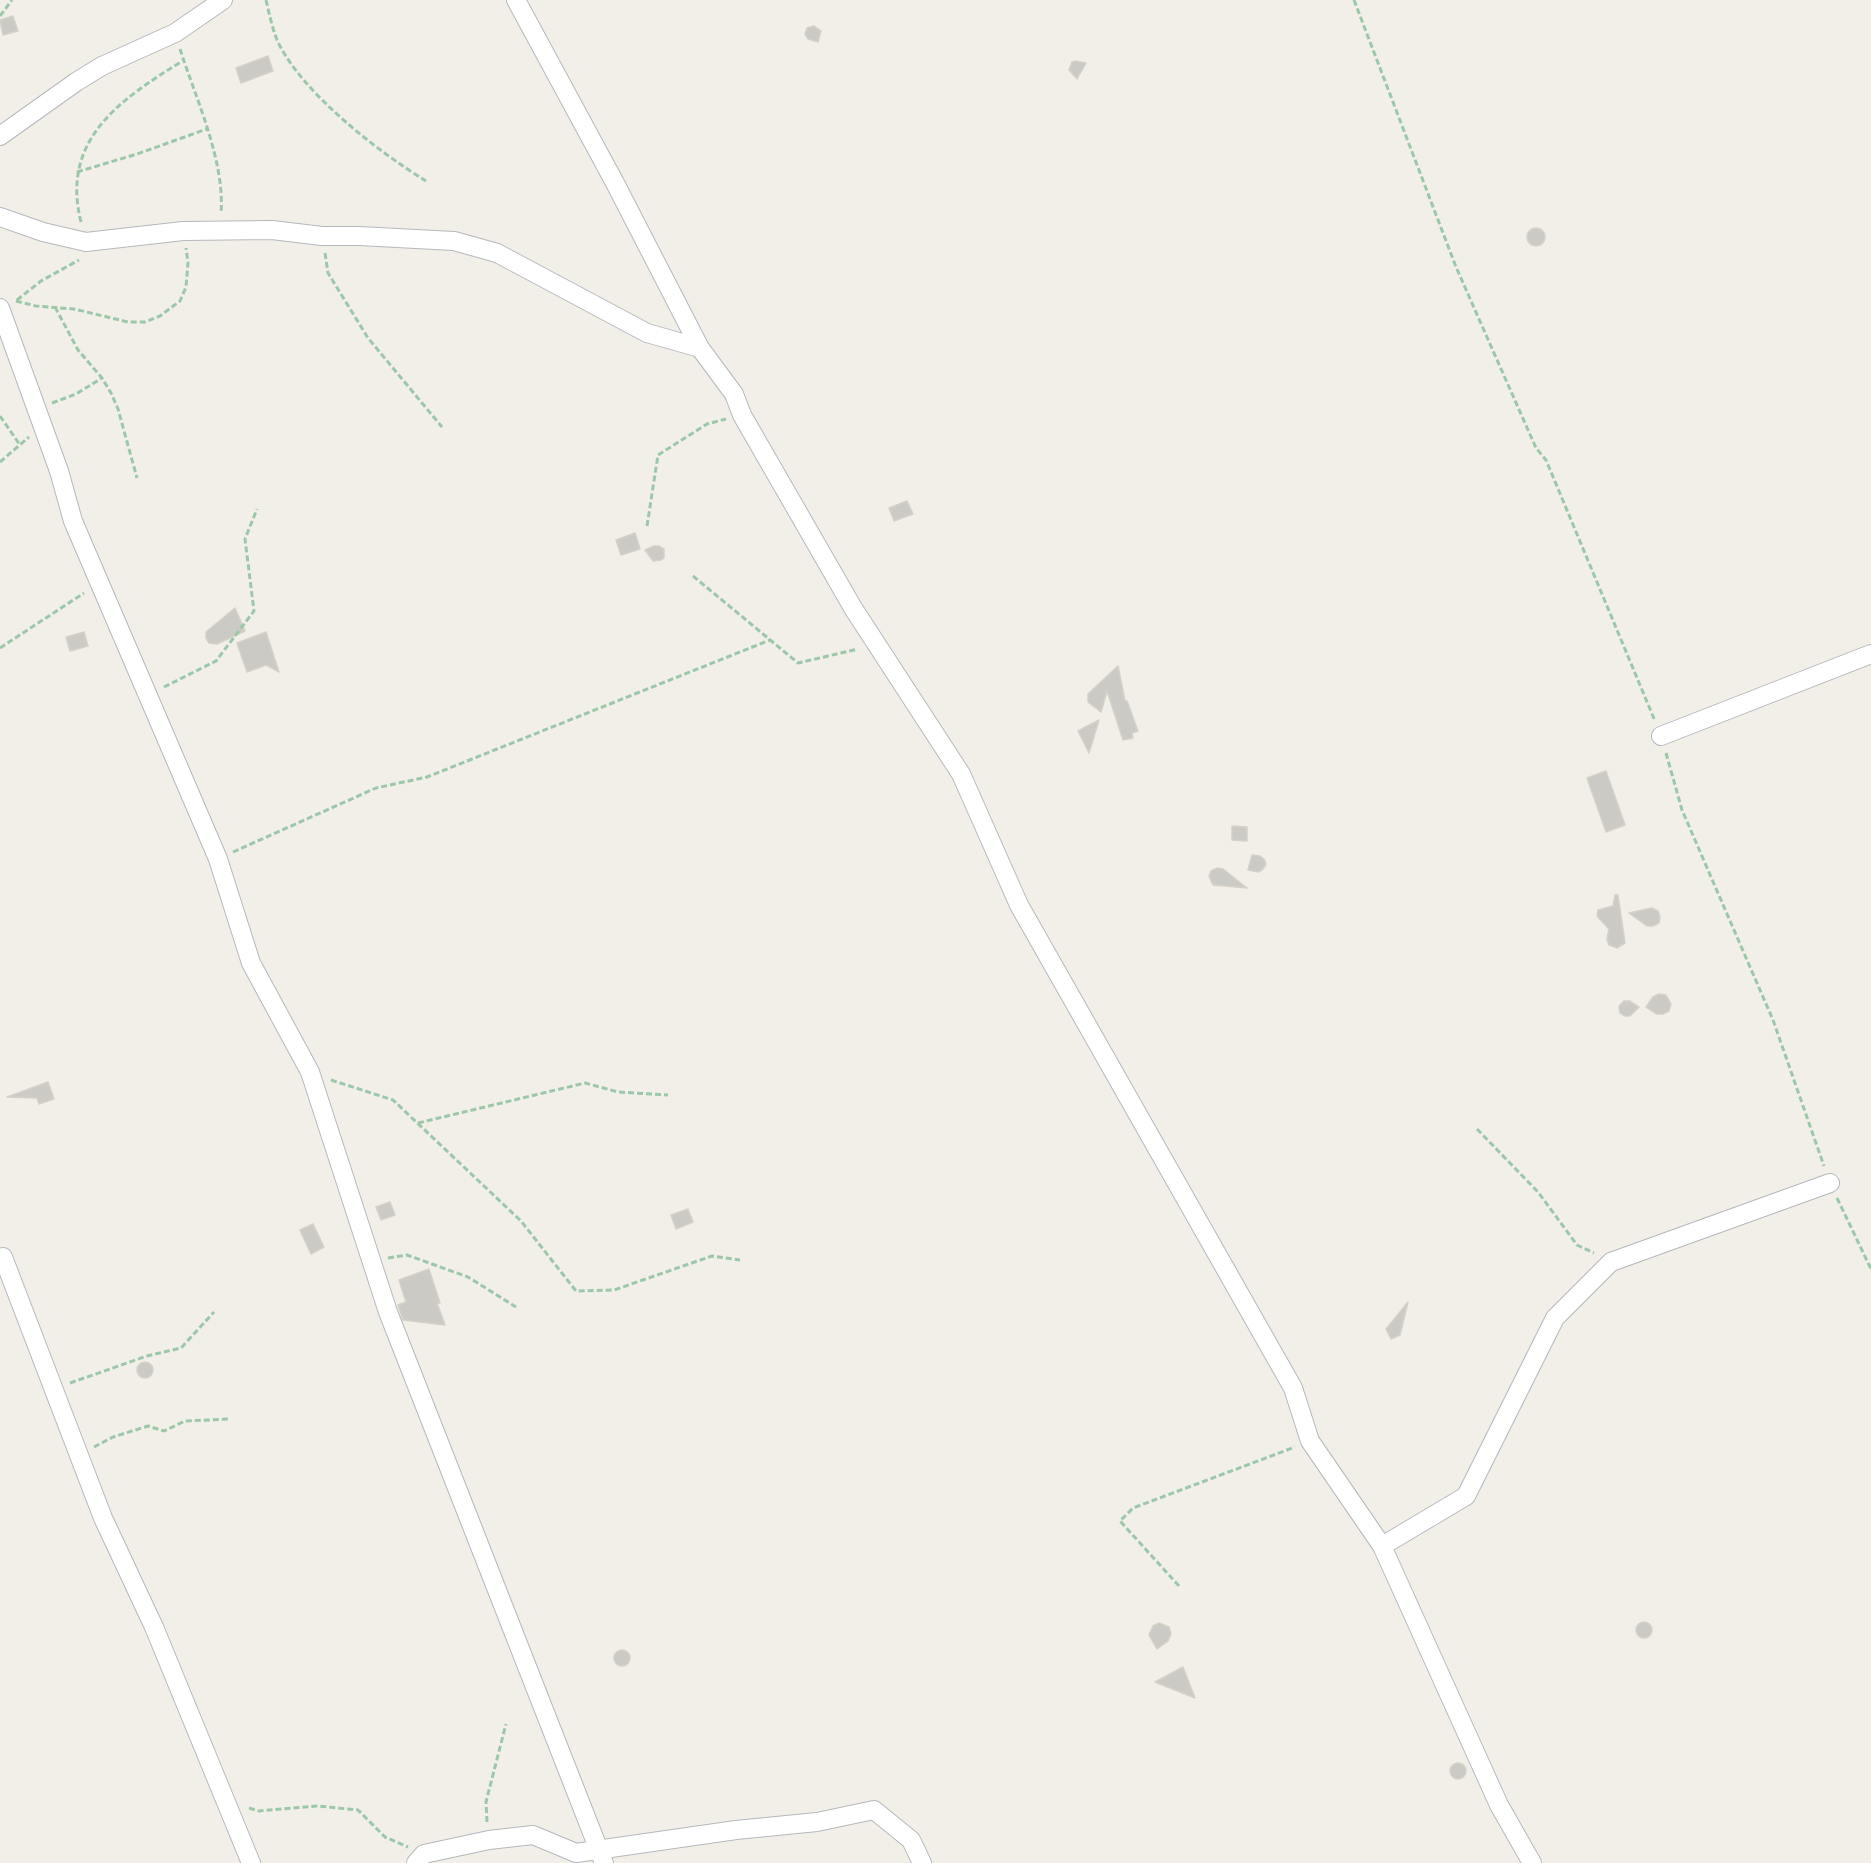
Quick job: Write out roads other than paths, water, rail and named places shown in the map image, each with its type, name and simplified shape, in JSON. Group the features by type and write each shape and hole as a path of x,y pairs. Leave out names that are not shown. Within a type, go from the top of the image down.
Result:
{"street":[{"path":"0,136 102,66 175,33 222,0"},
{"path":"516,0 615,183 700,348 734,394 742,415 853,608 961,774 1019,905 1293,1388 1310,1441 1382,1546 1499,1805 1532,1863"},
{"path":"0,217 84,250 183,231 220,229 454,241 497,253 647,333 700,348"},
{"path":"6,307 73,521 218,859 251,963 310,1072 388,1312 601,1856"},
{"path":"1661,736 1871,654"},
{"path":"1382,1546 1466,1496 1555,1318 1611,1262 1830,1183"},
{"path":"3,1257 104,1518 154,1627 251,1863"},
{"path":"420,1858 489,1840 533,1835 576,1853 601,1856 735,1830 817,1822 874,1810 911,1840 922,1863"}]}
